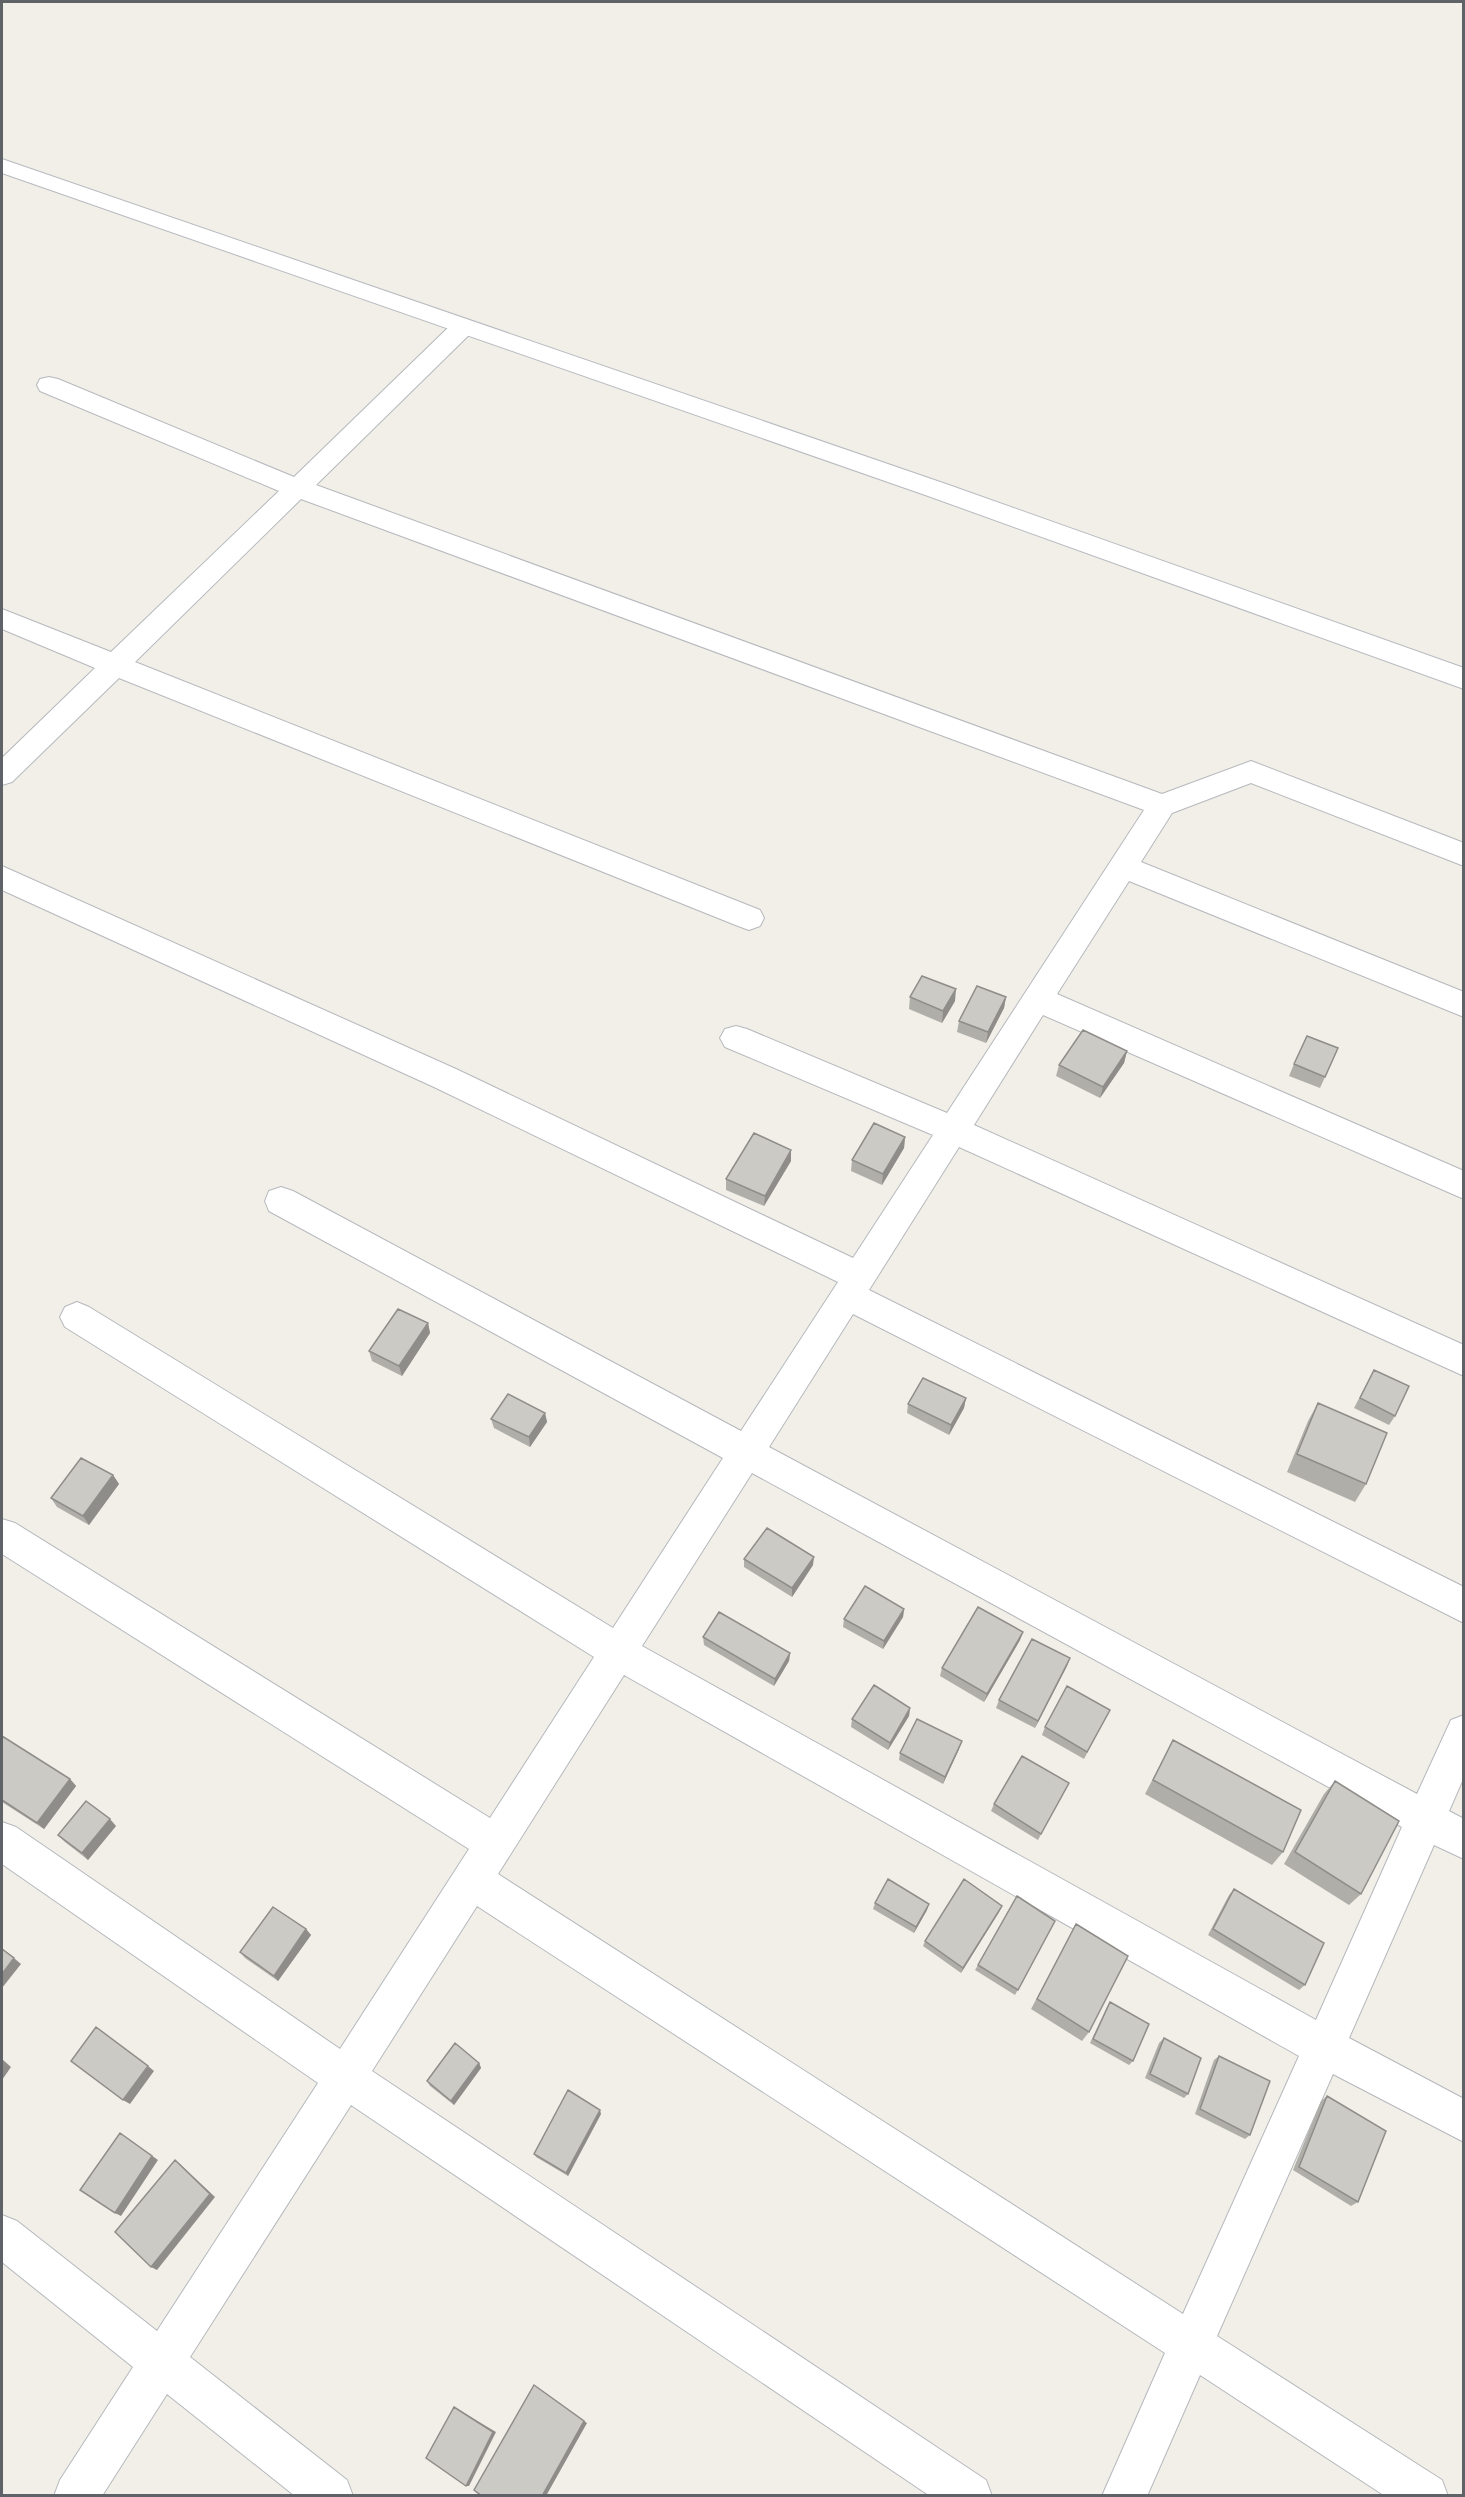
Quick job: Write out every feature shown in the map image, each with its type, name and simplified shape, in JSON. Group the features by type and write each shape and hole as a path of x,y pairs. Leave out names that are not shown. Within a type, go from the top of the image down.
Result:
{"street":[{"path":"2,166 937,490 1464,679"},
{"path":"2,775 463,327"},
{"path":"49,385 297,488 1162,805"},
{"path":"2,618 750,918"},
{"path":"76,2496 1162,805 1251,772 1464,855"},
{"path":"1122,866 1464,1005"},
{"path":"2,877 445,1078 853,1285 1464,1606"},
{"path":"1037,999 1464,1186"},
{"path":"735,1038 953,1130 1464,1361"},
{"path":"281,1201 1464,1840"},
{"path":"77,1317 618,1652 1324,2047 1464,2122"},
{"path":"2,1535 495,1843"},
{"path":"1124,2496 1464,1733"},
{"path":"2,1840 345,2077 970,2496"},
{"path":"472,1880 1426,2496"},
{"path":"2,2236 331,2496"}],"building":[{"path":"922,976 956,989 943,1011 910,997"},
{"path":"977,986 1006,997 988,1032 959,1021"},
{"path":"1083,1030 1127,1051 1103,1087 1059,1065"},
{"path":"1307,1036 1338,1048 1325,1077 1294,1064"},
{"path":"874,1123 905,1137 883,1174 852,1160"},
{"path":"754,1133 791,1150 765,1196 726,1179"},
{"path":"398,1309 428,1323 399,1366 369,1351"},
{"path":"1374,1370 1409,1386 1395,1416 1360,1398"},
{"path":"923,1378 966,1398 951,1425 908,1404"},
{"path":"508,1394 545,1413 529,1437 491,1419"},
{"path":"1318,1403 1387,1433 1366,1484 1297,1454"},
{"path":"81,1458 113,1475 83,1516 51,1498"},
{"path":"767,1528 814,1557 792,1588 744,1559"},
{"path":"865,1586 904,1609 884,1641 844,1619"},
{"path":"978,1607 1023,1632 987,1694 942,1668"},
{"path":"719,1612 790,1653 775,1679 703,1637"},
{"path":"1032,1639 1070,1658 1038,1721 999,1700"},
{"path":"874,1685 910,1708 890,1743 852,1719"},
{"path":"1067,1686 1110,1710 1087,1752 1045,1727"},
{"path":"917,1719 962,1741 945,1777 900,1753"},
{"path":"2,1736 70,1779 37,1823 2,1800"},
{"path":"1173,1740 1301,1810 1283,1852 1153,1780"},
{"path":"1022,1756 1069,1783 1041,1834 994,1804"},
{"path":"1335,1781 1399,1821 1361,1894 1295,1852"},
{"path":"86,1801 110,1819 82,1853 58,1835"},
{"path":"888,1879 929,1904 916,1927 875,1903"},
{"path":"964,1879 1002,1906 963,1968 925,1941"},
{"path":"1234,1889 1324,1943 1305,1985 1213,1929"},
{"path":"1017,1896 1055,1921 1018,1990 978,1965"},
{"path":"273,1907 306,1929 274,1976 240,1952"},
{"path":"1076,1924 1128,1956 1089,2032 1037,1999"},
{"path":"2,1949 14,1958 2,1974"},
{"path":"1110,2002 1149,2024 1133,2061 1093,2039"},
{"path":"96,2027 148,2066 123,2100 71,2061"},
{"path":"1164,2038 1201,2058 1188,2094 1150,2074"},
{"path":"455,2043 479,2063 451,2101 427,2081"},
{"path":"1219,2056 1270,2081 1250,2135 1200,2109"},
{"path":"568,2090 600,2110 566,2173 534,2154"},
{"path":"1327,2096 1386,2131 1358,2202 1299,2167"},
{"path":"120,2133 152,2156 115,2213 80,2190"},
{"path":"175,2160 210,2194 151,2267 115,2232"},
{"path":"534,2385 584,2421 542,2496 482,2496 474,2490"},
{"path":"454,2407 493,2432 466,2486 426,2458"}]}
